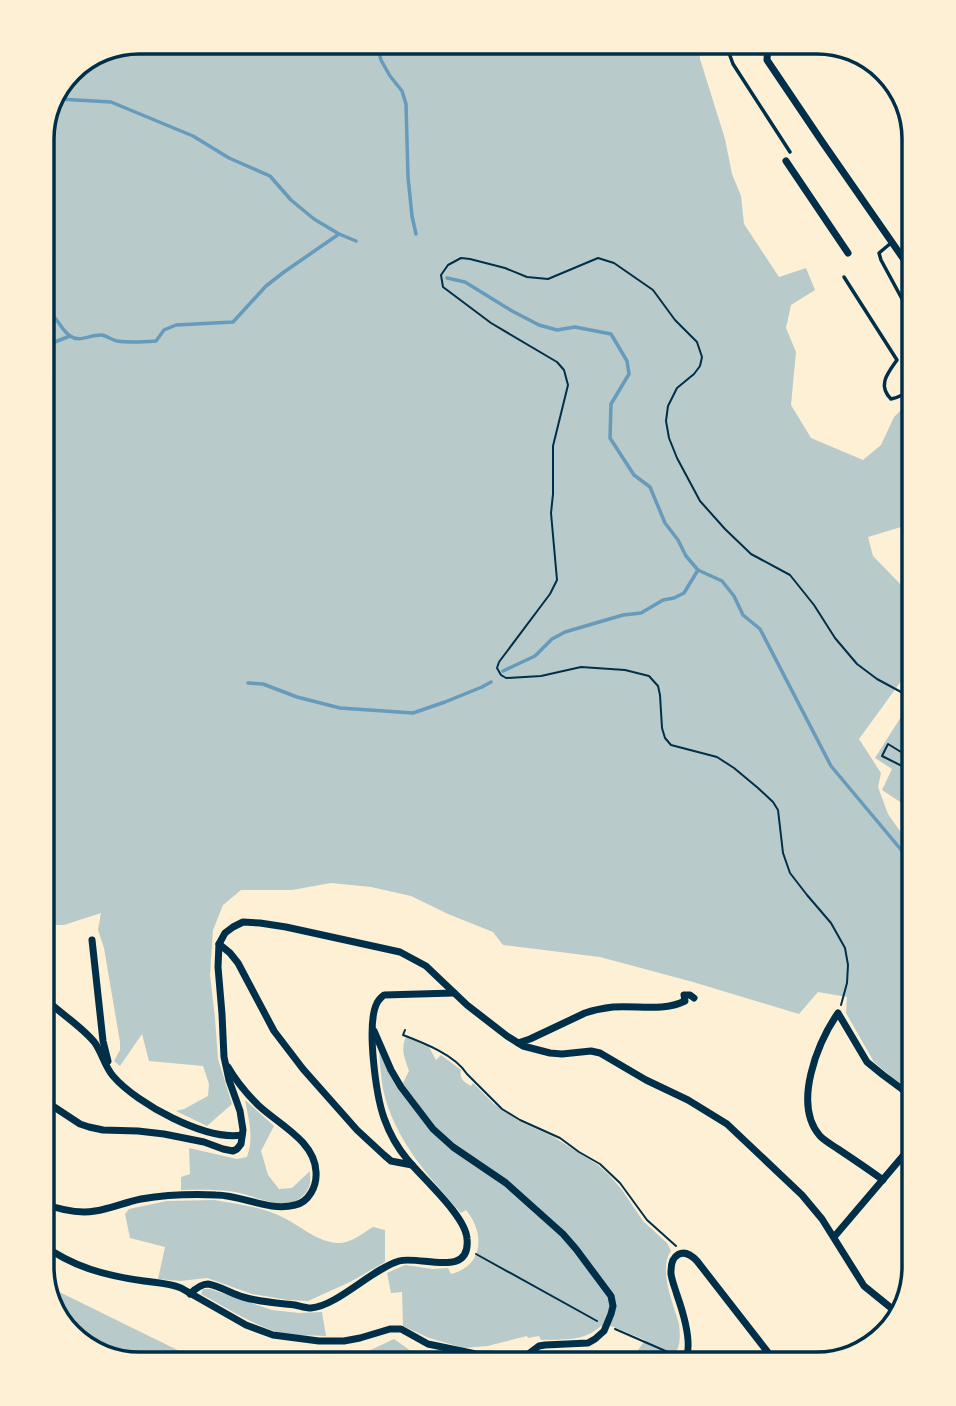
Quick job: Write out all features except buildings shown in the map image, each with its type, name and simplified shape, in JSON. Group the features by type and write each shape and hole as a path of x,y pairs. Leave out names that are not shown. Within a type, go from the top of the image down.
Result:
{"street":[{"path":"767,54 767,60 902,257"},
{"path":"786,160 848,253"},
{"path":"54,1108 80,1124 103,1130 164,1134 233,1151 241,1144 242,1135 240,1111 224,1057 218,953 225,933 243,922 286,927 401,952 426,966 489,1023 518,1043 550,1053 600,1053 708,1111 740,1135 802,1195 834,1237 864,1286 891,1308"},
{"path":"92,940 103,1041 112,1075"},
{"path":"219,944 238,963 274,1031 303,1069 357,1130 384,1155 391,1161 412,1166"},
{"path":"190,1294 203,1284 210,1284 260,1302 314,1307 330,1301 400,1260 447,1263 463,1257 468,1240 466,1231 440,1196 412,1166 390,1132 379,1101 373,1057 373,1027 377,1001 384,995 454,993"},
{"path":"518,1043 595,1010 613,1007 668,1007 685,1001 684,995 694,998"},
{"path":"54,1007 94,1042 112,1075 135,1096 181,1122 208,1133 230,1137 242,1135"},
{"path":"883,1180 821,1136 811,1118 809,1095 816,1055 838,1013 867,1062 902,1089"},
{"path":"373,1027 401,1087 433,1129 453,1147 523,1196 563,1234 611,1296 611,1314 601,1335 588,1343 545,1345 531,1352"},
{"path":"54,1206 80,1212 154,1197 224,1195 285,1207 299,1205 307,1199 313,1191 317,1169 308,1149 259,1106 237,1082 224,1057"},
{"path":"834,1237 902,1157"},
{"path":"54,1251 77,1265 116,1276 170,1283 246,1325 273,1335 331,1342 401,1329 428,1344 468,1352"},
{"path":"686,1352 687,1331 671,1277 675,1257 685,1253 697,1261 768,1352"}],"lane":[{"path":"729,54 733,64 790,152"},
{"path":"892,242 879,253 902,299"},
{"path":"844,277 897,359 887,375 884,390 891,399 902,394"}],"path":[{"path":"838,1013 847,983 845,948 831,923 790,873 783,853 778,810 758,788 717,757 671,745 662,728 660,695 649,676 625,670 581,667 541,676 506,678 497,668 550,594 557,580 551,513 553,446 568,385 564,370 557,362 491,323 443,287 441,275 448,265 461,258 470,259 527,277 548,279 598,258 614,263 653,290 697,342 702,357 694,374 677,388 668,406 666,421 677,458 701,501 751,554 790,575 835,638 858,664 877,679 902,693"},
{"path":"902,753 888,744 882,756 902,766"},
{"path":"405,1030 403,1035 430,1046 463,1069 502,1109 560,1138 600,1164 620,1183 647,1220 685,1253"},
{"path":"466,1249 605,1325 663,1352"}],"shaded area":[{"path":"139,54 700,54 725,139 732,174 741,196 744,224 779,277 806,268 815,290 791,305 786,328 796,352 791,405 811,438 863,460 881,445 894,417 902,409 902,527 868,537 873,556 902,586 902,679 859,739 881,773 878,787 888,814 902,834 902,1084 874,1062 846,1013 847,997 818,992 799,1014 600,957 503,945 493,932 411,896 371,887 331,883 292,890 241,890 223,905 213,930 210,975 218,1059 232,1104 207,1126 176,1111 208,1096 209,1084 203,1066 149,1061 142,1034 120,1066 114,1061 120,1050 120,1042 104,948 98,930 101,913 64,925 54,925 54,133 57,117 72,87 83,75 97,66 112,59"},
{"path":"902,715 902,803 882,790 892,769 875,758"},
{"path":"406,1037 429,1047 436,1060 441,1055 461,1070 464,1082 471,1086 473,1083 494,1104 519,1121 552,1136 609,1175 643,1221 667,1243 671,1251 667,1258 666,1276 679,1324 680,1336 676,1352 637,1352 645,1340 611,1326 601,1326 587,1335 573,1339 541,1340 539,1336 527,1336 488,1346 464,1348 429,1338 403,1326 402,1292 391,1293 387,1273 405,1265 448,1268 451,1274 470,1264 478,1248 472,1219 466,1210 461,1213 414,1156 388,1107 379,1051 397,1086 403,1083 409,1071 403,1050"},
{"path":"245,1100 274,1126 261,1151 268,1175 279,1189 292,1188 310,1171 309,1187 294,1201 275,1203 228,1191 181,1190 181,1177 190,1174 189,1148 237,1159 247,1157 250,1136"},
{"path":"214,1200 267,1211 330,1242 347,1242 373,1227 385,1230 385,1262 308,1301 252,1294 207,1278 180,1281 158,1279 165,1247 130,1238 125,1214 129,1209 167,1201"},
{"path":"203,1289 272,1310 322,1312 326,1336 271,1330 201,1294"},
{"path":"58,1291 182,1352 133,1352 102,1343 75,1323"},
{"path":"394,1339 412,1352 366,1352"}],"waterway":[{"path":"379,54 390,76 402,91 406,104 408,177 416,234"},
{"path":"65,99 111,102 193,136 229,158 270,176 291,200 314,219 356,241"},
{"path":"54,318 66,333 74,338 102,335 126,342 156,341 164,330 176,325 233,322 266,286 339,234"},
{"path":"447,278 465,282 539,325 557,330 575,327 611,334 627,361 629,374 611,404 610,438 634,475 650,487 665,523 686,556 698,570 722,581 734,596 743,615 760,629 831,766 902,851"},
{"path":"54,342 70,336"},
{"path":"503,671 535,656 552,639 565,632 623,615 641,613 663,600 684,593 698,570"},
{"path":"248,683 263,684 297,697 340,708 413,713 491,682"}]}
